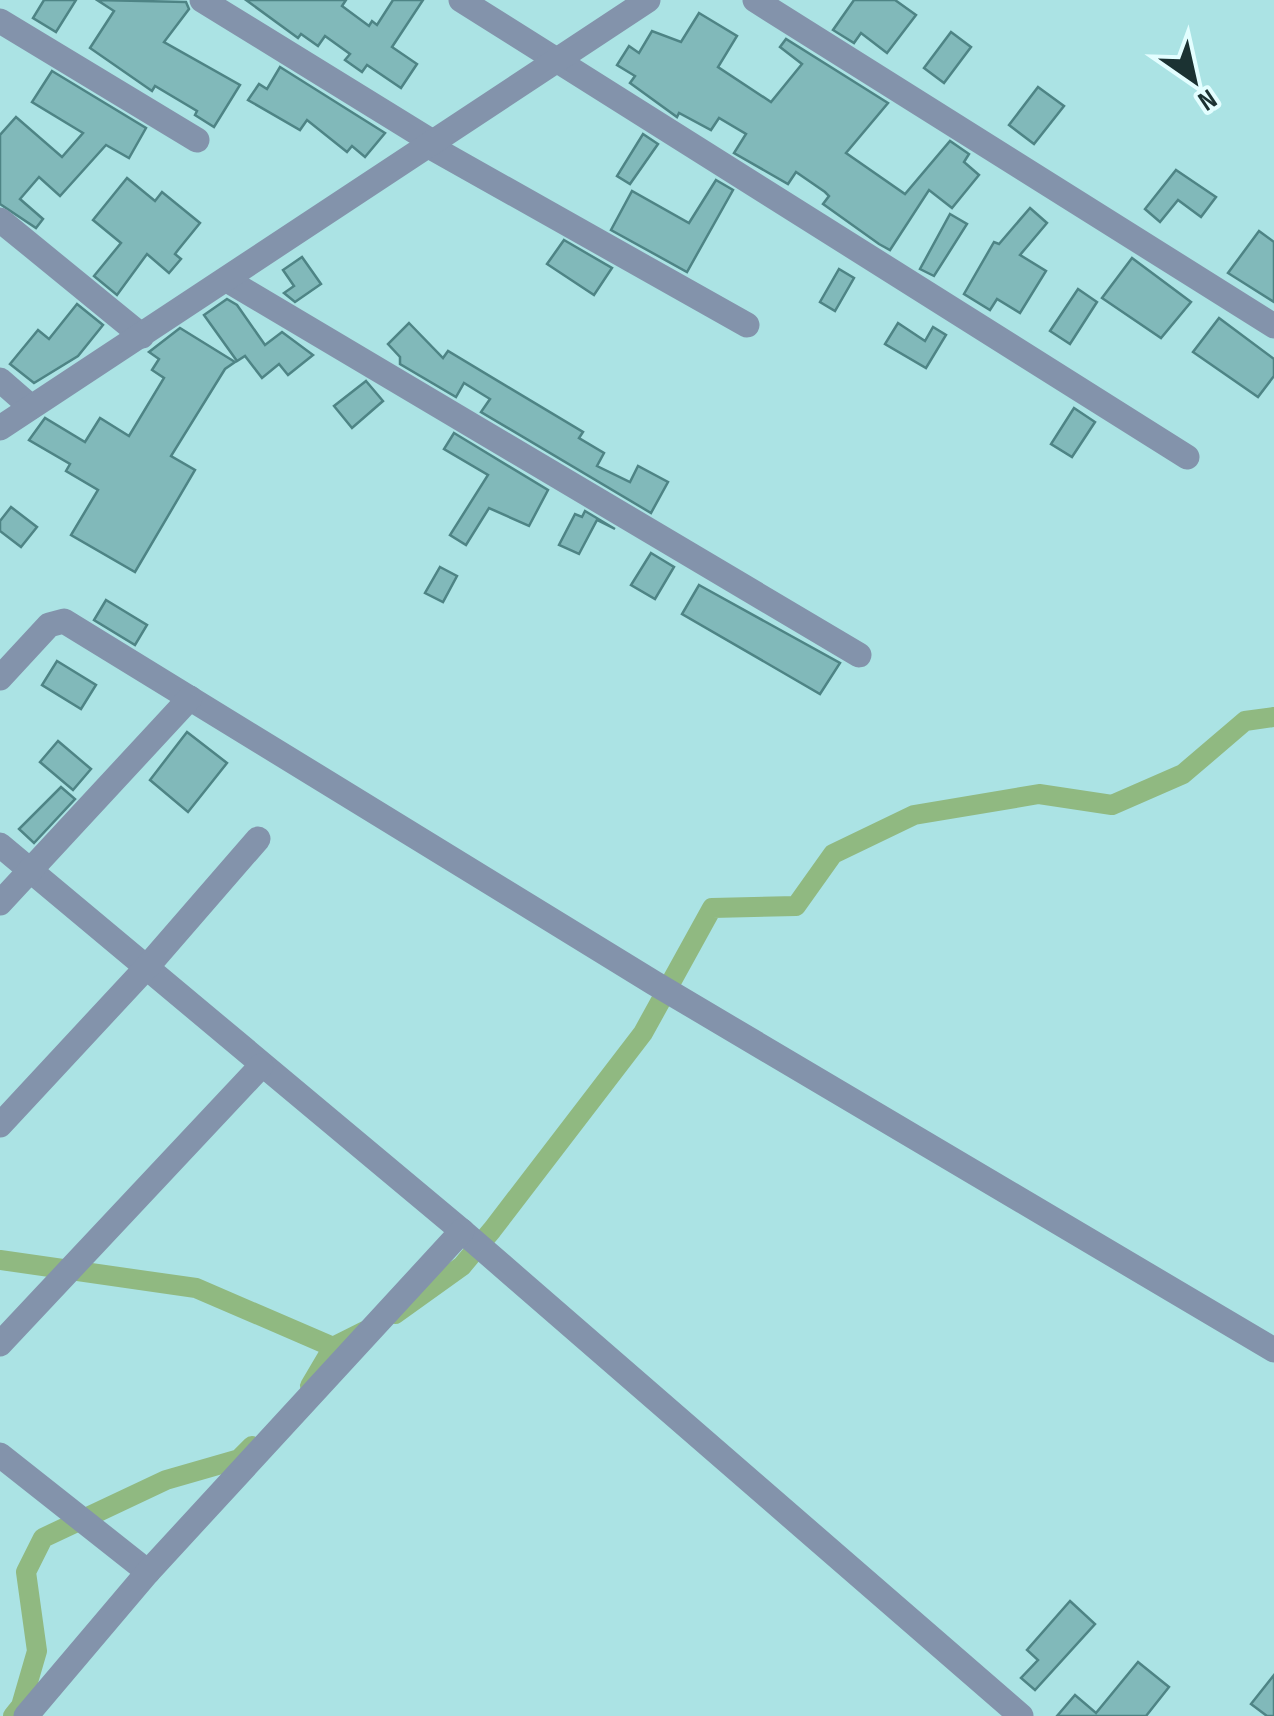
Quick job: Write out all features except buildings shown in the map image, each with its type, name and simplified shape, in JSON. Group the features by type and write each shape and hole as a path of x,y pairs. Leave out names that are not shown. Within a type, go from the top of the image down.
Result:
{"street":[{"path":"202,0 431,145 746,326"},
{"path":"460,0 1187,457"},
{"path":"0,428 648,0"},
{"path":"755,0 1274,326"},
{"path":"0,22 198,140"},
{"path":"0,220 142,336"},
{"path":"227,280 859,655"},
{"path":"0,380 31,407"},
{"path":"0,678 50,626 64,621 654,983 1274,1350"},
{"path":"0,903 190,698"},
{"path":"0,1125 258,840"},
{"path":"0,846 462,1231 1021,1716"},
{"path":"0,1344 262,1066"},
{"path":"26,1716 148,1572 462,1231"},
{"path":"0,1455 148,1572"}],"waterway":[{"path":"395,1314 462,1266 492,1230 643,1033 712,908 796,906 833,854 914,815 1039,794 1112,805 1183,774 1245,721 1274,717"},
{"path":"0,1260 196,1288 333,1347"},
{"path":"310,1386 333,1347 365,1331"},
{"path":"13,1716 21,1706 37,1651 26,1572 43,1538 166,1480 239,1459 252,1446"}]}
